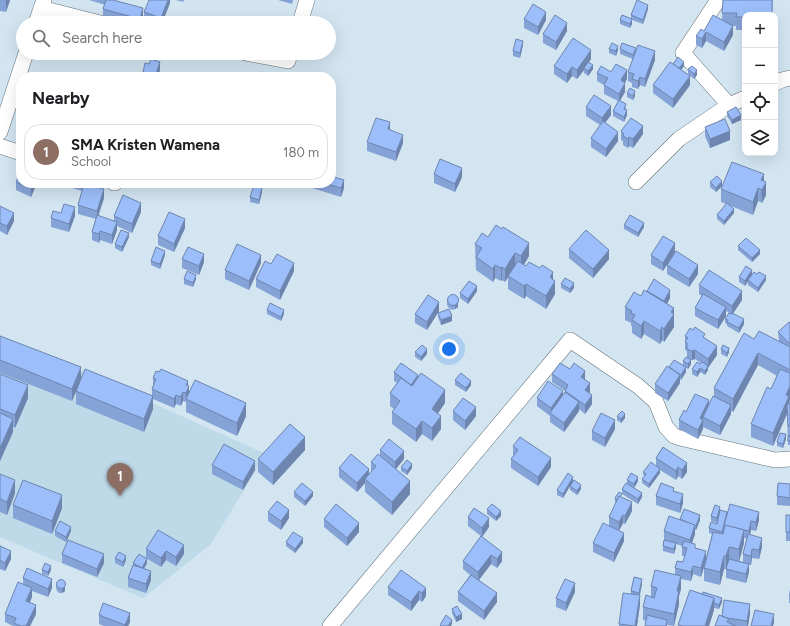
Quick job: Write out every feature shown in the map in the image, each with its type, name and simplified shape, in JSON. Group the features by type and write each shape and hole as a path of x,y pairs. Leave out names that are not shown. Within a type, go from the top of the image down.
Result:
{"street":[{"path":"302,16 307,0"},
{"path":"718,0 683,53 729,105"},
{"path":"38,16 42,4 79,16"},
{"path":"20,72 24,60"},
{"path":"778,82 790,78"},
{"path":"0,132 16,83"},
{"path":"636,182 679,139 729,105 742,99"},
{"path":"0,146 16,151"},
{"path":"330,626 570,340 638,386 656,402 666,427 674,436 775,460 790,459"}],"shaded area":[{"path":"0,335 266,454 211,544 143,598 0,537"}],"building":[{"path":"106,0 113,0 143,8 141,16 129,16 103,9"},
{"path":"149,0 168,0 162,16 155,16 144,12"},
{"path":"637,0 648,5 643,20 631,15"},
{"path":"723,0 772,0 772,12 742,12 742,17 736,17 737,13 722,13"},
{"path":"533,4 546,12 538,27 524,19"},
{"path":"555,15 567,23 556,42 543,34"},
{"path":"622,15 632,19 630,24 620,20"},
{"path":"713,15 733,26 724,42 706,32 702,39 696,36 701,29 704,31"},
{"path":"573,38 591,50 577,70 572,67 567,74 554,66"},
{"path":"516,39 523,41 520,53 513,51"},
{"path":"612,43 618,46 616,51 609,49"},
{"path":"622,43 636,48 633,55 620,49"},
{"path":"638,45 655,51 645,79 640,77 638,81 632,79 634,74 628,72"},
{"path":"678,57 684,62 679,68 673,64"},
{"path":"151,60 160,62 157,72 143,72 145,63 149,64"},
{"path":"588,62 593,65 588,71 584,68"},
{"path":"670,62 690,76 673,99 653,85"},
{"path":"616,64 627,70 621,80 625,83 619,94 604,85 608,78 597,73 601,66 611,72"},
{"path":"692,66 697,70 694,74 688,69"},
{"path":"630,88 635,91 633,96 627,93"},
{"path":"594,95 611,106 602,118 586,107"},
{"path":"619,100 626,104 624,109 627,110 624,117 613,111"},
{"path":"736,107 741,115 732,120 727,112"},
{"path":"376,118 390,122 388,129 403,135 396,152 367,142"},
{"path":"631,118 643,126 633,139 629,137 628,139 623,136 624,134 621,131"},
{"path":"725,119 730,131 710,139 705,127"},
{"path":"603,121 618,132 606,149 591,138"},
{"path":"440,159 462,168 455,184 434,174"},
{"path":"732,162 764,174 761,180 766,182 762,190 758,188 753,202 721,189"},
{"path":"717,176 722,181 716,188 710,182"},
{"path":"336,178 344,180 341,188 336,187"},
{"path":"83,188 104,189 97,211 78,205"},
{"path":"253,188 262,188 259,200 250,197"},
{"path":"123,195 141,203 132,224 114,216"},
{"path":"727,203 734,209 724,221 717,215"},
{"path":"64,204 75,207 69,224 51,218 53,211 61,213"},
{"path":"0,206 14,213 7,226 0,223"},
{"path":"169,212 185,219 174,244 158,236"},
{"path":"97,215 117,222 112,235 100,231 99,234 92,232"},
{"path":"630,215 644,223 638,233 624,225"},
{"path":"496,225 502,229 503,227 529,243 521,256 515,253 505,269 495,265 493,269 476,257 482,248 475,244 482,233 488,237"},
{"path":"121,230 129,233 122,247 115,244"},
{"path":"586,230 609,250 593,269 569,249"},
{"path":"663,236 675,243 663,263 651,255"},
{"path":"746,238 760,250 752,258 738,246"},
{"path":"237,244 261,255 249,281 225,270"},
{"path":"156,247 165,251 160,264 151,261"},
{"path":"188,247 204,254 199,266 182,259"},
{"path":"676,251 698,265 689,279 667,265"},
{"path":"277,254 294,263 280,291 256,279 265,261 271,264"},
{"path":"518,261 526,266 529,262 540,268 542,265 553,272 550,277 555,281 546,296 526,284 524,286 508,276"},
{"path":"746,266 752,270 745,281 739,277"},
{"path":"709,270 742,291 732,306 699,285"},
{"path":"187,271 196,275 193,283 184,279"},
{"path":"754,272 757,274 759,272 766,276 758,288 748,280"},
{"path":"565,278 574,283 570,289 561,284"},
{"path":"654,279 670,290 664,301 647,291"},
{"path":"469,281 477,286 468,299 460,293"},
{"path":"644,290 674,308 671,312 674,314 664,329 662,327 660,331 644,321 641,326 632,320 635,315 631,313 632,311 625,307 634,292 641,296"},
{"path":"703,294 726,307 718,320 695,308"},
{"path":"428,295 439,302 427,322 415,314"},
{"path":"451,295 455,295 457,296 457,304 451,305 448,302 448,298"},
{"path":"270,303 284,310 281,317 267,310"},
{"path":"449,309 452,316 441,320 438,313"},
{"path":"729,313 744,319 739,328 727,322 728,320 725,319"},
{"path":"789,322 790,323 790,344 778,332"},
{"path":"695,327 705,334 703,337 717,346 708,359 695,350 692,351 687,348 687,343 685,341 688,338 685,336 690,328 693,330"},
{"path":"759,331 790,347 790,370 758,353 733,399 714,388 744,333 754,339"},
{"path":"0,336 81,367 72,389 0,360"},
{"path":"422,345 427,349 421,357 415,352"},
{"path":"723,345 729,348 727,353 721,349"},
{"path":"686,357 691,360 688,364 683,361"},
{"path":"674,360 686,367 681,375 669,367"},
{"path":"697,362 700,364 702,362 708,366 705,371 700,368 697,372 692,369"},
{"path":"401,363 418,375 411,385 394,372"},
{"path":"560,363 570,369 574,363 585,371 581,377 590,383 585,390 592,395 585,405 565,391 568,385 552,374"},
{"path":"667,366 680,375 668,393 655,384"},
{"path":"85,369 153,396 144,419 76,391"},
{"path":"161,369 188,381 186,385 189,386 186,393 183,392 181,397 176,395 174,399 152,389 156,379 153,378 156,371 159,372"},
{"path":"780,369 790,373 790,386 786,395 789,396 773,433 751,424 767,387 771,389"},
{"path":"421,373 445,390 432,409 441,416 432,428 422,421 416,429 392,412 400,401 390,393 401,378 412,386"},
{"path":"461,373 471,381 466,388 455,380"},
{"path":"0,374 28,385 15,415 0,409"},
{"path":"195,380 246,403 237,423 186,399"},
{"path":"548,381 563,391 551,408 537,398"},
{"path":"565,392 579,402 564,423 550,413"},
{"path":"695,394 709,400 700,418 703,420 698,430 679,420 684,410 686,412"},
{"path":"713,396 731,405 720,426 703,417"},
{"path":"463,398 476,407 465,421 453,411"},
{"path":"787,404 790,404 790,426 788,426"},
{"path":"622,411 625,414 621,419 617,416"},
{"path":"0,413 13,419 0,448"},
{"path":"601,413 615,420 605,438 592,431"},
{"path":"290,424 305,437 273,472 258,459"},
{"path":"780,433 786,434 783,444 777,442"},
{"path":"520,437 551,458 538,477 511,459 518,450 513,446"},
{"path":"389,439 404,451 395,462 380,450"},
{"path":"224,444 255,461 243,482 212,465"},
{"path":"663,447 687,463 682,470 678,467 676,471 656,458"},
{"path":"351,454 369,469 357,483 339,468"},
{"path":"378,454 410,481 392,502 365,479 376,466 371,462"},
{"path":"407,460 412,464 407,471 401,467"},
{"path":"651,462 660,469 649,484 642,479 646,474 643,472"},
{"path":"568,473 573,477 563,494 557,490"},
{"path":"631,473 638,477 634,484 627,480"},
{"path":"0,474 15,480 7,502 0,499"},
{"path":"23,480 62,495 52,521 13,505"},
{"path":"574,480 581,485 577,491 570,486"},
{"path":"302,483 313,492 305,501 294,492"},
{"path":"626,483 642,493 638,499 622,489"},
{"path":"661,483 674,488 673,491 683,494 680,504 656,496"},
{"path":"778,483 790,484 790,498 777,496"},
{"path":"619,492 622,494 617,500 615,498"},
{"path":"619,496 632,502 625,516 623,515 619,522 609,517"},
{"path":"277,501 289,510 281,521 268,512"},
{"path":"336,504 359,523 347,538 324,519"},
{"path":"492,504 501,511 496,517 487,509"},
{"path":"730,504 759,512 756,522 751,521 749,531 724,525"},
{"path":"715,505 720,507 717,518 711,516"},
{"path":"474,508 489,518 482,528 468,517"},
{"path":"684,509 700,515 696,526 680,519"},
{"path":"720,510 727,512 722,532 709,528 711,522 717,524"},
{"path":"786,515 790,515 790,532 786,532"},
{"path":"669,516 695,525 690,540 664,531"},
{"path":"60,521 71,527 66,537 55,531"},
{"path":"603,523 624,533 614,553 593,543"},
{"path":"725,525 744,530 739,549 729,547 726,556 724,556 720,572 704,568 713,532 723,534"},
{"path":"158,530 184,545 176,557 166,551 161,558 146,549"},
{"path":"293,532 303,538 295,549 286,542"},
{"path":"748,534 762,538 759,550 752,549 751,556 743,554"},
{"path":"481,536 502,552 497,559 491,555 478,572 463,561"},
{"path":"68,540 104,554 97,569 62,554"},
{"path":"664,540 676,543 674,549 663,546"},
{"path":"684,541 695,544 695,548 706,551 701,568 693,566 691,572 675,568 677,561 683,562 687,548 682,547"},
{"path":"0,546 11,551 5,563 0,560"},
{"path":"119,552 126,556 123,562 115,558"},
{"path":"139,554 147,559 142,568 133,563"},
{"path":"729,559 749,564 746,574 726,569"},
{"path":"45,563 51,566 48,572 42,570"},
{"path":"133,565 151,571 146,584 128,578"},
{"path":"27,568 52,579 48,589 23,578"},
{"path":"401,570 426,588 422,593 419,591 411,602 388,587"},
{"path":"655,570 681,576 677,591 679,591 674,614 643,607 646,595 654,598 657,588 651,586"},
{"path":"471,575 497,593 484,611 458,592"},
{"path":"634,577 642,579 639,593 631,591"},
{"path":"565,579 575,583 566,603 556,598"},
{"path":"59,580 63,580 65,584 63,588 59,588 57,586 57,582"},
{"path":"18,582 32,588 26,601 36,605 26,626 21,626 14,623 16,618 5,614"},
{"path":"690,590 714,598 705,626 678,625"},
{"path":"703,592 722,598 719,605 714,603 714,598 702,594"},
{"path":"623,593 640,595 635,626 619,624"},
{"path":"724,600 750,604 747,621 722,616"},
{"path":"103,603 130,613 125,625 99,615"},
{"path":"457,606 462,614 456,617 452,609"},
{"path":"755,610 774,614 771,626 751,626"},
{"path":"446,615 452,620 448,626 441,626 440,625"},
{"path":"647,615 667,620 666,626 645,626"},
{"path":"719,615 729,619 727,622 736,626 715,626"}],"place":[{"name":"SMA Kristen Wamena","path":"120,496"}]}
